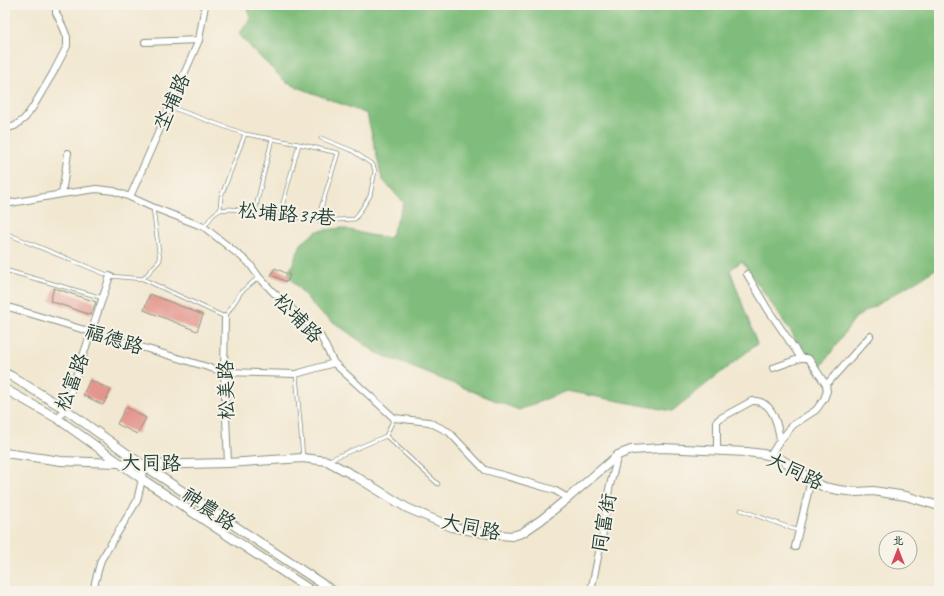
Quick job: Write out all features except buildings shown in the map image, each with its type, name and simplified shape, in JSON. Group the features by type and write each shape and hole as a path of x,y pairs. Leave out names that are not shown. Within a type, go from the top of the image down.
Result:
{"street":[{"path":"5,129 15,126 33,107 67,46 67,37 56,13 56,5"},
{"name":"坔埔路","path":"130,197 199,40 205,5"},
{"path":"145,42 199,40"},
{"path":"62,194 68,153"},
{"name":"松埔路","path":"5,204 62,194 96,190 114,191 204,227 249,263 273,292 321,337 334,363 394,418"},
{"path":"747,274 767,308 801,358"},
{"name":"松富路","path":"58,419 65,409 110,276"},
{"name":"福德路","path":"5,306 224,372 296,374 334,363"},
{"name":"松美路","path":"225,317 224,372 228,463"},
{"path":"826,385 870,336"},
{"path":"770,456 780,440 793,425 816,410 824,399 827,391 826,385 809,359 801,358 773,368"},
{"name":"神農路","path":"5,373 65,409 143,465 333,591"},
{"name":"神農路","path":"5,389 58,419 118,463 312,591"},
{"path":"717,451 717,421 756,400 769,408 776,418 780,440"},
{"path":"394,418 429,422 449,432 485,470 554,490 568,498"},
{"name":"大同路","path":"5,453 61,461 143,465 228,463 304,458 327,461 355,476 407,508 452,527 489,534 512,536 522,533 541,520 618,455 632,450 662,448 763,454 777,457 824,487 856,492 873,491 906,496 937,505"},
{"name":"同富街","path":"591,591 602,538 609,489 618,455"},
{"path":"94,591 101,560 137,501 142,479 143,465"},
{"path":"795,547 811,480"}],"lane":[{"path":"170,107 245,134 299,144 338,154 317,221"},
{"path":"220,210 221,197 245,134"},
{"name":"松埔路37巷","path":"204,227 213,215 220,210 230,209 280,214 317,221 355,219 370,196 375,171 373,165 353,151 321,138"},
{"path":"256,211 272,139"},
{"path":"280,214 299,144"},
{"path":"143,279 160,260 152,207"},
{"path":"5,233 110,276 143,279 225,317 241,292 259,276"},
{"path":"5,270 103,298"},
{"path":"296,374 304,458"},
{"path":"327,461 386,436 394,418"},
{"path":"386,436 438,484"},
{"path":"741,510 799,531"}],"green space":[{"path":"248,5 939,5 939,175 936,178 939,267 855,318 818,371 742,261 730,270 757,344 672,411 566,391 519,410 377,353 318,311 288,275 301,244 317,231 342,228 369,235 390,238 404,203 382,179 367,114 287,83 239,34 250,20"}]}
